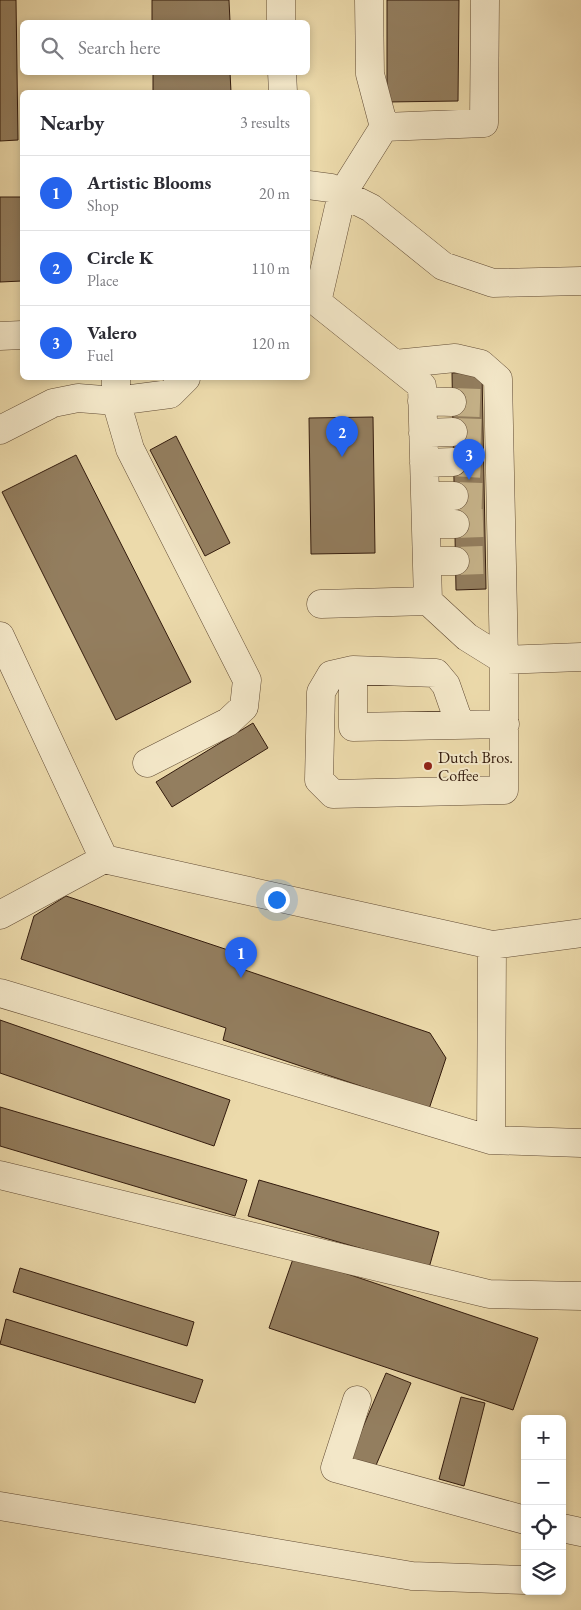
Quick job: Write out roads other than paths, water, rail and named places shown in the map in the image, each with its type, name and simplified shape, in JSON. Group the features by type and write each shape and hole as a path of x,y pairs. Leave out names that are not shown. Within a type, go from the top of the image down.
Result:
{"lane":[{"path":"281,0 281,20"},
{"path":"369,0 370,74 384,127 342,194 316,302 422,386 428,601 467,638 504,660 581,657"},
{"path":"384,127 484,123 486,0"},
{"path":"282,75 283,90"},
{"path":"310,185 330,188 371,208 443,266 493,283 581,281"},
{"path":"0,336 20,335"},
{"path":"395,364 455,358 481,364 498,378 491,404 491,433 494,560 504,660 504,790 333,794 319,780 321,692 331,675 353,670 436,673 446,685 460,726"},
{"path":"0,430 53,403 116,389 170,394 184,380"},
{"path":"116,389 130,449 247,680 244,707 228,722 147,763"},
{"path":"422,401 452,402"},
{"path":"423,433 453,432"},
{"path":"424,463 453,462"},
{"path":"426,496 454,496"},
{"path":"426,524 454,524"},
{"path":"427,561 455,561"},
{"path":"321,604 428,601"},
{"path":"0,636 104,859"},
{"path":"353,670 353,727 505,724"},
{"path":"0,915 104,859 492,945 581,933"},
{"path":"491,1140 492,945"},
{"path":"0,993 491,1140 581,1143"},
{"path":"0,1175 489,1294 581,1296"},
{"path":"357,1400 334,1468 521,1519"},
{"path":"0,1506 412,1576 521,1580"}],"tunnel":[{"path":"452,402 483,403"},
{"path":"453,432 483,433"},
{"path":"453,462 484,464"},
{"path":"454,496 484,497"},
{"path":"455,524 485,523"},
{"path":"455,561 485,560"}],"place":[{"name":"Circle K","path":"342,457"},
{"name":"Valero","path":"469,480"},
{"name":"Dutch Bros. Coffee","path":"428,766"},
{"name":"Artistic Blooms","path":"241,978"}]}
